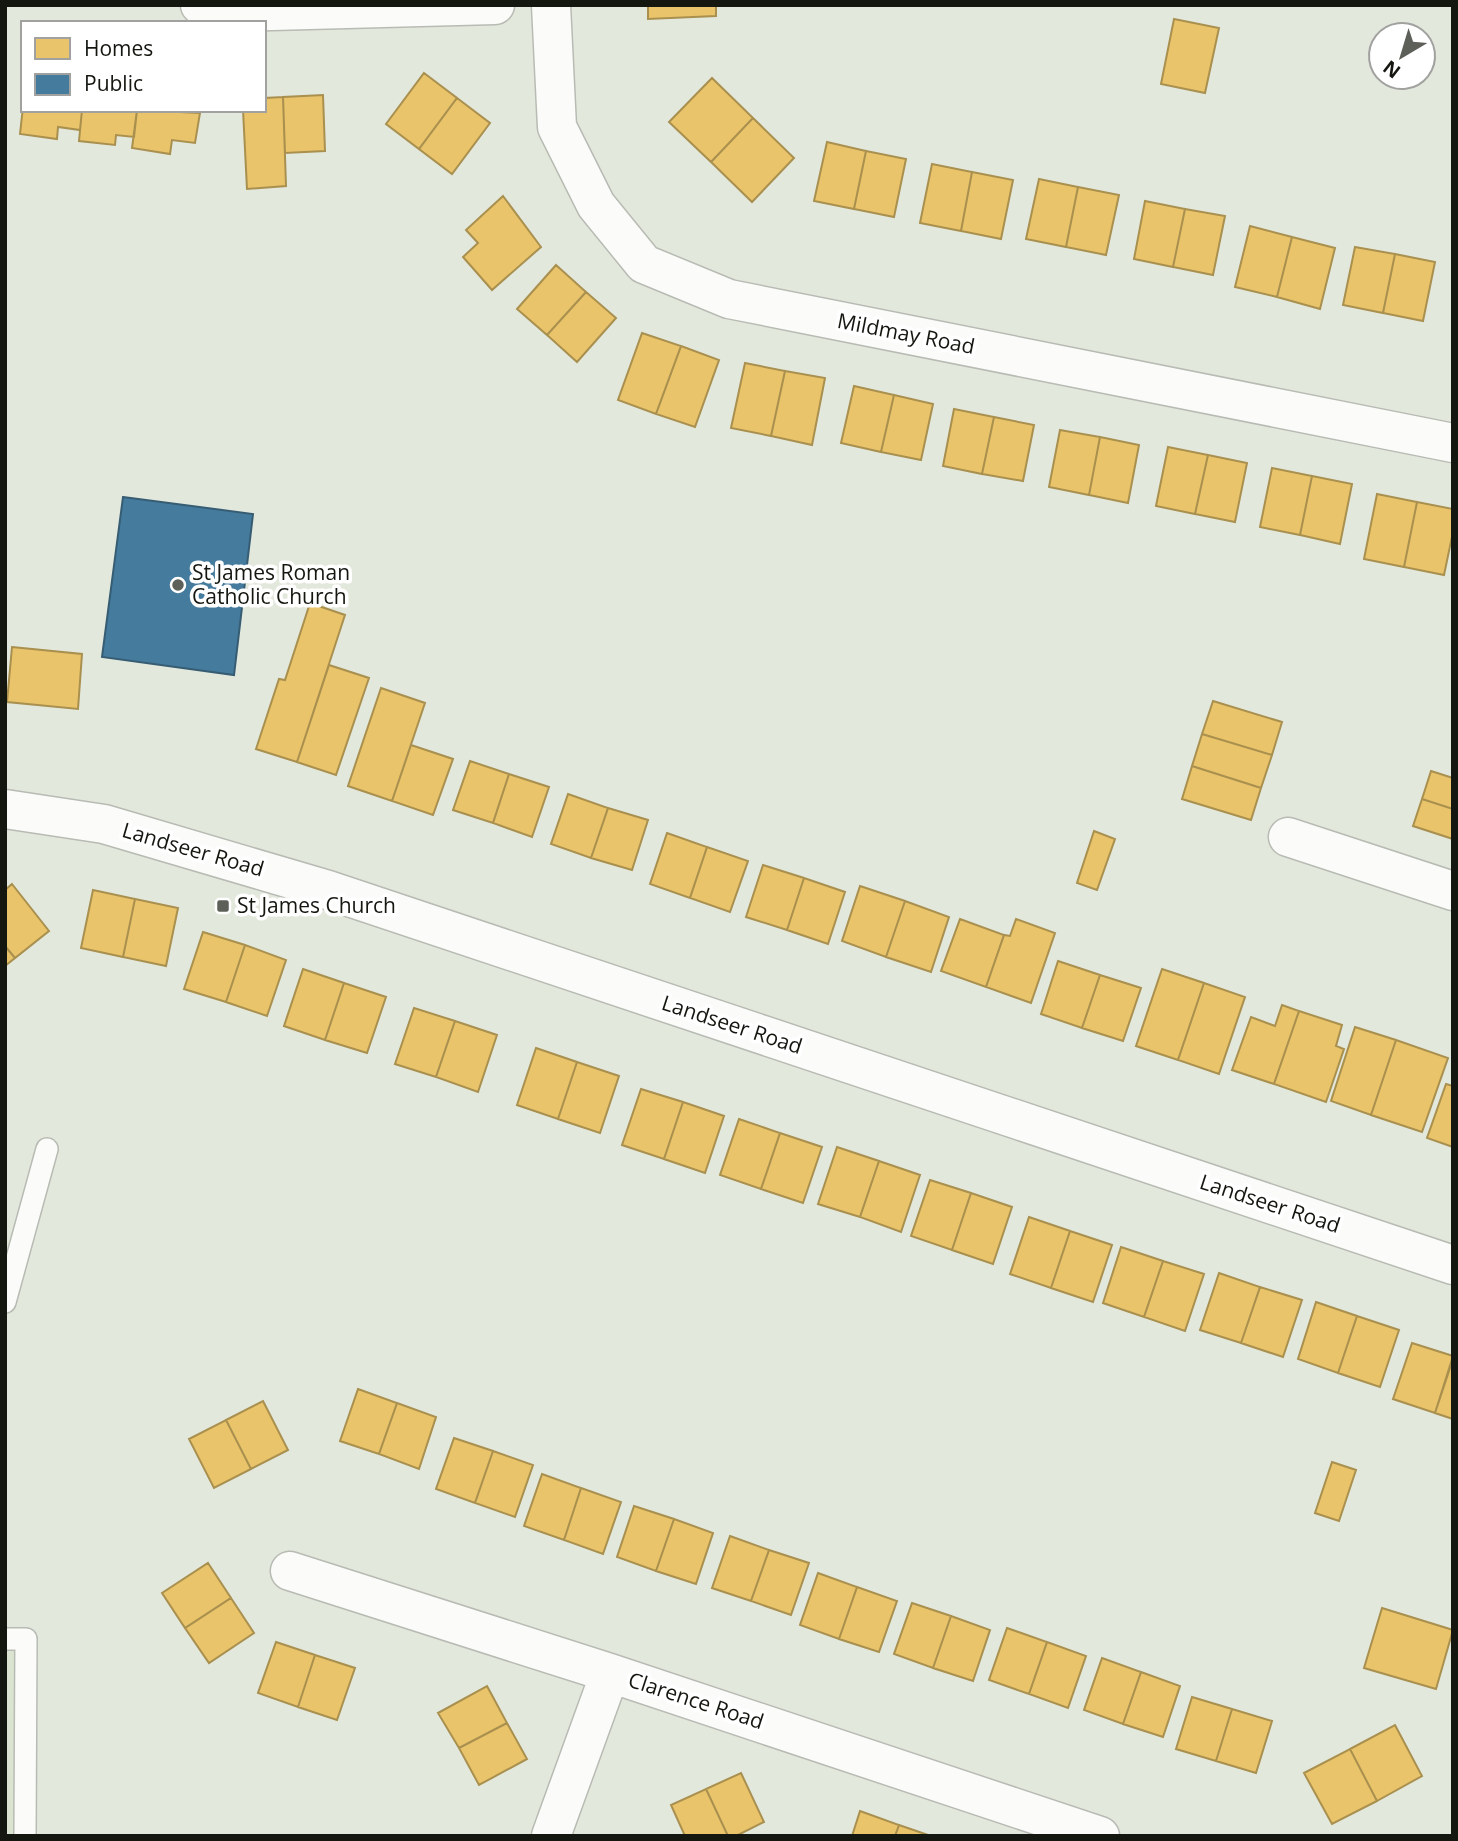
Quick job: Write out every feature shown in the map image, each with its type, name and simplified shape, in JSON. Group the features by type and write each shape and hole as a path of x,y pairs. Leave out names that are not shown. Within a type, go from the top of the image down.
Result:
{"street":[{"path":"200,5 235,12 495,5"},
{"name":"Mildmay Road","path":"551,5 557,127 596,205 644,264 729,299 1453,443"},
{"name":"Landseer Road","path":"5,809 104,824 328,890 1453,1265"},
{"path":"1288,837 1453,891"},
{"name":"Clarence Road","path":"290,1571 610,1673 1100,1836"},
{"path":"551,1836 610,1673"}],"lane":[{"path":"5,1302 47,1149"},
{"path":"5,1639 26,1639 25,1836"}],"shaded area":[{"path":"5,1639 26,1639 25,1836 5,1836"}],"building: Homes":[{"path":"648,5 716,5 716,16 648,19"},
{"path":"1174,19 1219,28 1205,93 1161,84"},
{"path":"424,73 457,98 419,149 386,124"},
{"path":"712,78 753,118 711,162 669,122"},
{"path":"323,95 325,151 285,153 283,97"},
{"path":"283,97 286,186 247,189 243,112 266,112 266,98"},
{"path":"457,98 490,123 452,174 419,149"},
{"path":"22,112 82,112 80,130 58,127 57,139 20,134"},
{"path":"82,112 137,112 134,137 116,135 115,145 79,141"},
{"path":"137,112 200,113 195,143 172,140 170,154 132,148"},
{"path":"753,118 794,158 752,202 711,162"},
{"path":"827,142 866,151 854,209 814,201"},
{"path":"866,151 906,159 894,217 854,209"},
{"path":"932,164 972,172 961,231 920,223"},
{"path":"972,172 1013,180 1001,239 961,231"},
{"path":"1039,179 1078,187 1066,247 1026,239"},
{"path":"1078,187 1119,195 1106,255 1066,247"},
{"path":"503,196 541,247 492,290 463,257 478,243 466,230"},
{"path":"1145,201 1185,209 1173,267 1134,259"},
{"path":"1185,209 1225,216 1213,275 1173,267"},
{"path":"1250,226 1292,237 1277,297 1235,287"},
{"path":"1292,237 1335,248 1320,309 1277,297"},
{"path":"1355,247 1395,254 1383,313 1343,305"},
{"path":"1395,254 1435,262 1423,321 1383,313"},
{"path":"556,265 586,292 547,335 517,309"},
{"path":"586,292 616,318 577,362 547,335"},
{"path":"642,333 681,346 656,414 618,400"},
{"path":"681,346 719,360 695,427 656,414"},
{"path":"745,363 785,371 771,436 731,428"},
{"path":"785,371 825,378 812,445 771,436"},
{"path":"854,386 894,395 881,452 841,443"},
{"path":"894,395 933,404 921,460 881,452"},
{"path":"954,409 994,417 982,474 943,466"},
{"path":"994,417 1034,425 1023,481 982,474"},
{"path":"1060,430 1100,437 1089,495 1049,487"},
{"path":"1100,437 1139,445 1128,503 1089,495"},
{"path":"1168,447 1208,455 1195,514 1156,506"},
{"path":"1208,455 1247,463 1235,522 1195,514"},
{"path":"1272,468 1312,476 1300,535 1260,527"},
{"path":"1312,476 1352,484 1340,544 1300,535"},
{"path":"1377,494 1417,502 1404,567 1364,559"},
{"path":"1417,502 1453,509 1453,532 1444,575 1404,567"},
{"path":"310,603 345,615 297,762 256,749 279,679 285,680"},
{"path":"12,647 82,654 78,709 7,702"},
{"path":"329,665 369,678 336,775 297,762"},
{"path":"381,688 425,703 392,801 348,786"},
{"path":"1213,701 1282,722 1272,755 1202,734"},
{"path":"1202,734 1272,755 1261,788 1192,766"},
{"path":"411,745 453,759 433,815 392,801"},
{"path":"470,761 509,774 493,823 453,810"},
{"path":"1192,766 1261,788 1251,820 1182,799"},
{"path":"1431,771 1453,778 1453,809 1422,799"},
{"path":"509,774 549,787 532,837 493,823"},
{"path":"568,794 608,808 591,858 551,844"},
{"path":"1422,799 1453,809 1453,839 1413,826"},
{"path":"608,808 648,820 632,870 591,858"},
{"path":"1094,831 1115,839 1097,890 1077,883"},
{"path":"667,833 707,847 690,898 650,884"},
{"path":"707,847 748,861 730,912 690,898"},
{"path":"763,865 804,878 787,930 746,917"},
{"path":"804,878 845,892 828,944 787,930"},
{"path":"12,884 49,931 15,958 5,946 5,890"},
{"path":"860,886 905,901 886,957 842,941"},
{"path":"93,890 135,899 123,957 81,948"},
{"path":"135,899 178,908 166,966 123,957"},
{"path":"905,901 949,917 931,972 886,957"},
{"path":"960,919 1004,935 986,987 941,971"},
{"path":"1016,919 1055,933 1031,1003 986,987 1004,935 1010,936"},
{"path":"203,932 245,945 226,1002 184,989"},
{"path":"245,945 286,960 267,1016 226,1002"},
{"path":"5,946 15,958 5,966"},
{"path":"1058,961 1100,975 1082,1028 1041,1014"},
{"path":"303,969 344,983 325,1040 284,1026"},
{"path":"1162,969 1204,983 1178,1060 1136,1046"},
{"path":"1100,975 1141,988 1123,1041 1082,1028"},
{"path":"344,983 386,997 367,1053 325,1040"},
{"path":"1204,983 1245,997 1219,1074 1178,1060"},
{"path":"1282,1005 1299,1011 1274,1084 1232,1070 1251,1017 1275,1026"},
{"path":"414,1008 455,1021 436,1077 395,1064"},
{"path":"1299,1011 1342,1025 1336,1046 1344,1049 1326,1102 1274,1084"},
{"path":"455,1021 497,1035 478,1092 436,1077"},
{"path":"1355,1027 1396,1040 1371,1115 1331,1101"},
{"path":"1396,1040 1448,1058 1422,1132 1371,1115"},
{"path":"536,1048 577,1062 558,1119 517,1105"},
{"path":"577,1062 619,1076 600,1133 558,1119"},
{"path":"1446,1084 1453,1086 1453,1147 1427,1138"},
{"path":"641,1089 683,1102 664,1159 622,1145"},
{"path":"683,1102 724,1116 705,1173 664,1159"},
{"path":"739,1119 780,1133 761,1189 720,1175"},
{"path":"780,1133 822,1147 803,1203 761,1189"},
{"path":"837,1147 879,1161 860,1217 818,1204"},
{"path":"879,1161 920,1175 901,1232 860,1217"},
{"path":"930,1180 971,1193 952,1250 911,1236"},
{"path":"971,1193 1012,1207 993,1264 952,1250"},
{"path":"1029,1217 1070,1231 1051,1288 1010,1274"},
{"path":"1070,1231 1112,1245 1093,1302 1051,1288"},
{"path":"1121,1247 1163,1261 1144,1317 1103,1303"},
{"path":"1163,1261 1204,1274 1185,1331 1144,1317"},
{"path":"1219,1273 1260,1287 1241,1343 1200,1330"},
{"path":"1260,1287 1302,1300 1283,1357 1241,1343"},
{"path":"1316,1302 1357,1316 1338,1373 1298,1359"},
{"path":"1357,1316 1399,1330 1380,1387 1338,1373"},
{"path":"1412,1343 1453,1356 1435,1413 1393,1399"},
{"path":"1453,1359 1453,1419 1435,1413"},
{"path":"358,1389 397,1403 379,1454 340,1441"},
{"path":"263,1401 288,1450 251,1469 226,1420"},
{"path":"397,1403 436,1417 419,1469 379,1454"},
{"path":"226,1420 251,1469 214,1488 189,1439"},
{"path":"454,1438 493,1451 475,1503 436,1489"},
{"path":"493,1451 533,1465 515,1517 475,1503"},
{"path":"1332,1462 1356,1470 1339,1521 1315,1513"},
{"path":"542,1474 581,1488 564,1540 524,1526"},
{"path":"581,1488 621,1502 603,1554 564,1540"},
{"path":"634,1506 674,1519 656,1571 617,1557"},
{"path":"674,1519 713,1533 696,1584 656,1571"},
{"path":"730,1536 769,1550 751,1601 712,1588"},
{"path":"769,1550 809,1563 791,1615 751,1601"},
{"path":"208,1563 231,1598 185,1628 162,1593"},
{"path":"818,1573 857,1587 839,1639 800,1625"},
{"path":"857,1587 897,1601 879,1652 839,1639"},
{"path":"231,1598 254,1633 209,1663 185,1628"},
{"path":"912,1603 951,1616 933,1668 894,1654"},
{"path":"1382,1608 1453,1630 1436,1689 1364,1668"},
{"path":"951,1616 990,1630 973,1681 933,1668"},
{"path":"1007,1628 1047,1642 1029,1694 989,1680"},
{"path":"276,1642 315,1655 298,1707 258,1693"},
{"path":"1047,1642 1086,1656 1068,1708 1029,1694"},
{"path":"315,1655 355,1668 337,1720 298,1707"},
{"path":"1102,1658 1141,1672 1123,1724 1084,1710"},
{"path":"1141,1672 1180,1686 1163,1737 1123,1724"},
{"path":"487,1686 507,1723 459,1748 438,1713"},
{"path":"1192,1697 1232,1709 1216,1761 1176,1749"},
{"path":"1232,1709 1272,1721 1256,1773 1216,1761"},
{"path":"507,1723 527,1759 479,1785 459,1748"},
{"path":"1395,1725 1422,1776 1377,1801 1350,1749"},
{"path":"1350,1749 1377,1801 1332,1824 1304,1773"},
{"path":"741,1773 764,1822 736,1836 728,1836 706,1789"},
{"path":"706,1789 728,1836 685,1836 671,1805"},
{"path":"860,1811 899,1825 895,1836 852,1836"},
{"path":"899,1825 931,1836 895,1836"}],"building: Public":[{"name":"St James Roman Catholic Church","path":"123,497 253,514 234,675 102,657"}],"place":[{"name":"St James Roman Catholic Church","path":"178,585"},
{"name":"St James Church","path":"223,906"}]}
